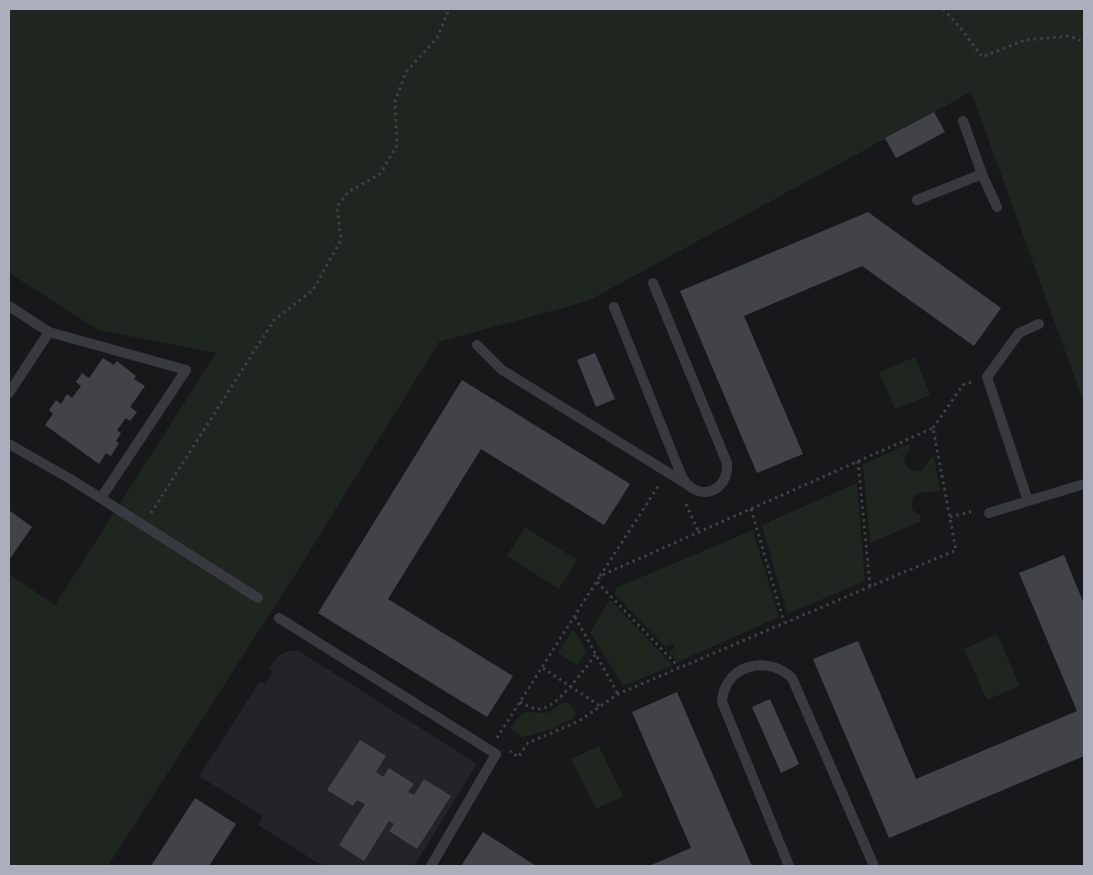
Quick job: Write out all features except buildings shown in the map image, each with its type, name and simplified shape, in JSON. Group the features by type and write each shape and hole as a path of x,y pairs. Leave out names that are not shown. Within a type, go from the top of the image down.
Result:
{"lane":[{"path":"963,121 982,174 997,208"},
{"path":"917,200 982,174"},
{"path":"476,346 502,370 692,489 699,492 714,490 725,479 727,463 652,283"},
{"path":"9,306 49,332 186,370 101,498"},
{"path":"614,307 686,484"},
{"path":"1028,501 987,377 1019,333 1040,324"},
{"path":"9,392 49,332"},
{"path":"9,444 101,498 258,598"},
{"path":"989,513 1084,484"},
{"path":"279,618 492,745 496,754 431,866"},
{"path":"789,866 722,702 723,690 732,677 740,671 758,665 775,666 784,670 792,678 874,866"}],"path":[{"path":"143,525 274,320 313,290 341,240 338,207 348,192 380,174 396,145 395,101 406,72 437,38 449,9"},
{"path":"943,9 960,27 982,57 1025,40 1070,36 1084,42"},
{"path":"600,576 933,428 963,385 987,377"},
{"path":"667,472 492,745 518,757 528,744 580,721 618,694 956,550 933,428"},
{"path":"858,461 870,586"},
{"path":"658,486 666,491"},
{"path":"683,501 688,506 699,533"},
{"path":"751,509 784,622"},
{"path":"950,517 978,510 989,513"},
{"path":"597,582 679,667"},
{"path":"575,617 618,694"},
{"path":"520,702 532,708 551,706 596,654"},
{"path":"542,668 600,706"}],"shaded area":[{"path":"9,9 1084,9 1084,403 971,92 588,301 439,342 305,559 108,866 9,866 9,574 55,605 216,353 98,330 9,273"},
{"path":"915,357 930,395 895,409 879,372"},
{"path":"909,444 910,448 904,458 906,465 913,471 923,470 930,459 934,457 940,491 922,492 914,496 912,506 915,512 920,514 921,521 870,543 863,464"},
{"path":"857,483 865,581 787,614 762,525"},
{"path":"525,527 577,560 559,589 507,556"},
{"path":"753,530 779,617 678,662 669,652 674,649 673,644 665,647 614,593 618,587"},
{"path":"610,600 673,665 623,686 590,632"},
{"path":"573,630 586,652 579,663 576,664 558,653"},
{"path":"997,634 1020,686 987,700 964,649"},
{"path":"288,651 299,651 477,764 414,866 323,866 258,825 263,816 199,776 260,681 265,684 273,671 269,668 277,657"},
{"path":"562,703 568,703 574,708 576,714 573,719 563,722 554,729 523,737 510,728 526,712 547,713"},
{"path":"599,746 623,796 596,809 571,759"}]}
